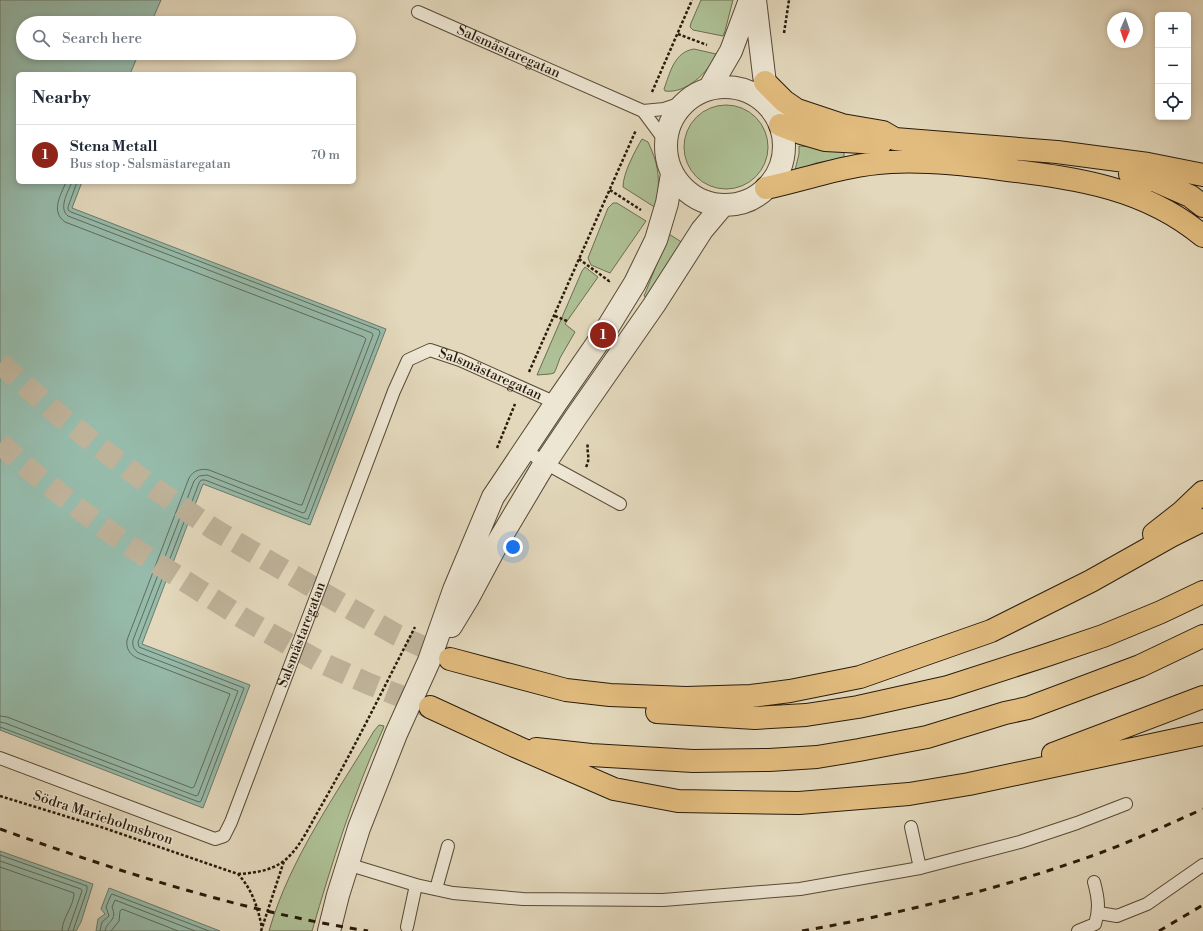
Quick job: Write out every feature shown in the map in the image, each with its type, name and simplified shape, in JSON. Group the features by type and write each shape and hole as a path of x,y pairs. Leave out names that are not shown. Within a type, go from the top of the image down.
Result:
{"highway":[{"path":"765,82 784,102 797,110 842,125 883,132 895,139"},
{"path":"780,125 825,140 852,143 883,143 895,139 1057,152 1148,164 1203,175"},
{"path":"988,147 1110,168 1156,181 1190,196 1203,206"},
{"path":"766,188 847,168 890,162 958,164 989,167 1079,180 1111,187 1168,212 1188,224 1203,236"},
{"path":"991,631 1091,574 1156,532 1182,512 1203,492"},
{"path":"439,660 566,690 610,695 686,698 751,696 790,692 860,677 991,631 1091,581 1171,536 1203,520"},
{"path":"524,680 565,696 624,710 755,718 806,715 858,707 948,687 1103,636 1161,612 1203,592"},
{"path":"517,748 591,755 693,761 769,760 817,757 927,737 1028,708 1140,666 1203,636"},
{"path":"969,784 1085,743 1203,697"},
{"path":"430,707 517,748 614,789 678,801 799,803 909,794 969,784 1203,734"}],"street":[{"path":"709,89 731,51 750,0"},
{"name":"Salsmästaregatan","path":"755,0 768,106"},
{"name":"Salsmästaregatan","path":"719,87 740,89 760,99 773,112 780,125 784,145 782,159 775,178 760,194 747,201 731,205 708,203 694,197 681,187 672,174 667,158 667,131 677,111 685,102 700,92 709,89 719,87"},
{"name":"Salsmästaregatan","path":"439,660 454,590 493,497 556,402 603,335 635,283 651,252 667,203 672,174"},
{"name":"Salsmästaregatan","path":"329,931 347,864 359,828 380,775 439,660 468,598 498,542 576,417 654,305 702,230 723,205"}],"lane":[{"name":"Salsmästaregatan","path":"418,12 643,111"},
{"path":"643,111 664,109 685,102"},
{"path":"643,111 666,142"},
{"name":"Salsmästaregatan","path":"0,758 215,839 224,836 237,807 391,398 408,360 430,350 460,360 556,402"},
{"path":"525,450 620,504"},
{"path":"347,864 416,886 453,893 523,899 663,900 800,890 920,868 1020,842 1077,823 1126,804"},
{"path":"911,827 920,868"},
{"path":"436,889 448,846"},
{"path":"1099,913 1117,916 1147,904 1203,865"},
{"path":"1078,931 1095,924 1099,913 1097,893 1094,882"},
{"path":"407,927 416,886"}],"path":[{"path":"494,452 555,316 692,0"},
{"path":"579,259 609,281 612,277"},
{"path":"555,316 567,321"},
{"path":"238,874 263,871 274,867 291,853 303,837 331,788 417,624"},
{"name":"Södra Marieholmsbron","path":"0,796 238,874"},
{"path":"262,930 284,860"},
{"path":"238,874 245,881 252,895 259,913 262,930"}],"shaded area":[{"path":"701,0 733,0 723,36 693,30 690,27"},
{"path":"694,49 716,54 708,68 696,80 681,89 665,91 664,89 668,76 677,59 687,51"},
{"path":"726,105 742,108 756,117 765,131 768,147 765,163 756,177 742,186 726,189 710,186 696,177 687,163 684,147 687,131 696,117 710,108"},
{"path":"642,139 648,142 657,167 658,190 656,208 623,187 627,169"},
{"path":"799,146 844,149 844,158 816,163 799,170 795,170 799,154"},
{"path":"613,203 617,203 646,221 610,273 591,265 588,258 608,208"},
{"path":"669,234 683,243 650,300 644,296"},
{"path":"585,267 598,277 565,324 575,332 560,358 554,373 537,375 582,271"},
{"path":"379,725 384,726 362,778 335,854 312,931 269,931 278,904 301,853 330,803"}],"water":[{"path":"0,0 161,0 154,16 16,16 16,60 136,60 131,72 16,72 16,184 81,184 72,208 386,329 310,525 203,484 142,644 250,685 203,808 0,730"},
{"path":"0,851 93,884 81,922 76,931 0,931"},
{"path":"109,888 220,931 96,931 98,919 105,914 101,909"}],"tunnel":[{"path":"0,363 55,412 111,456 212,528 397,635 450,659"},
{"path":"0,443 21,463 125,543 246,620 320,662 369,684 429,707"}],"railway":[{"path":"802,931 916,908 1064,866 1113,848 1203,809"},
{"path":"0,829 181,889 274,913 368,931"},
{"path":"1159,931 1203,905"}],"place":[{"name":"Stena Metall","path":"603,335"}]}
